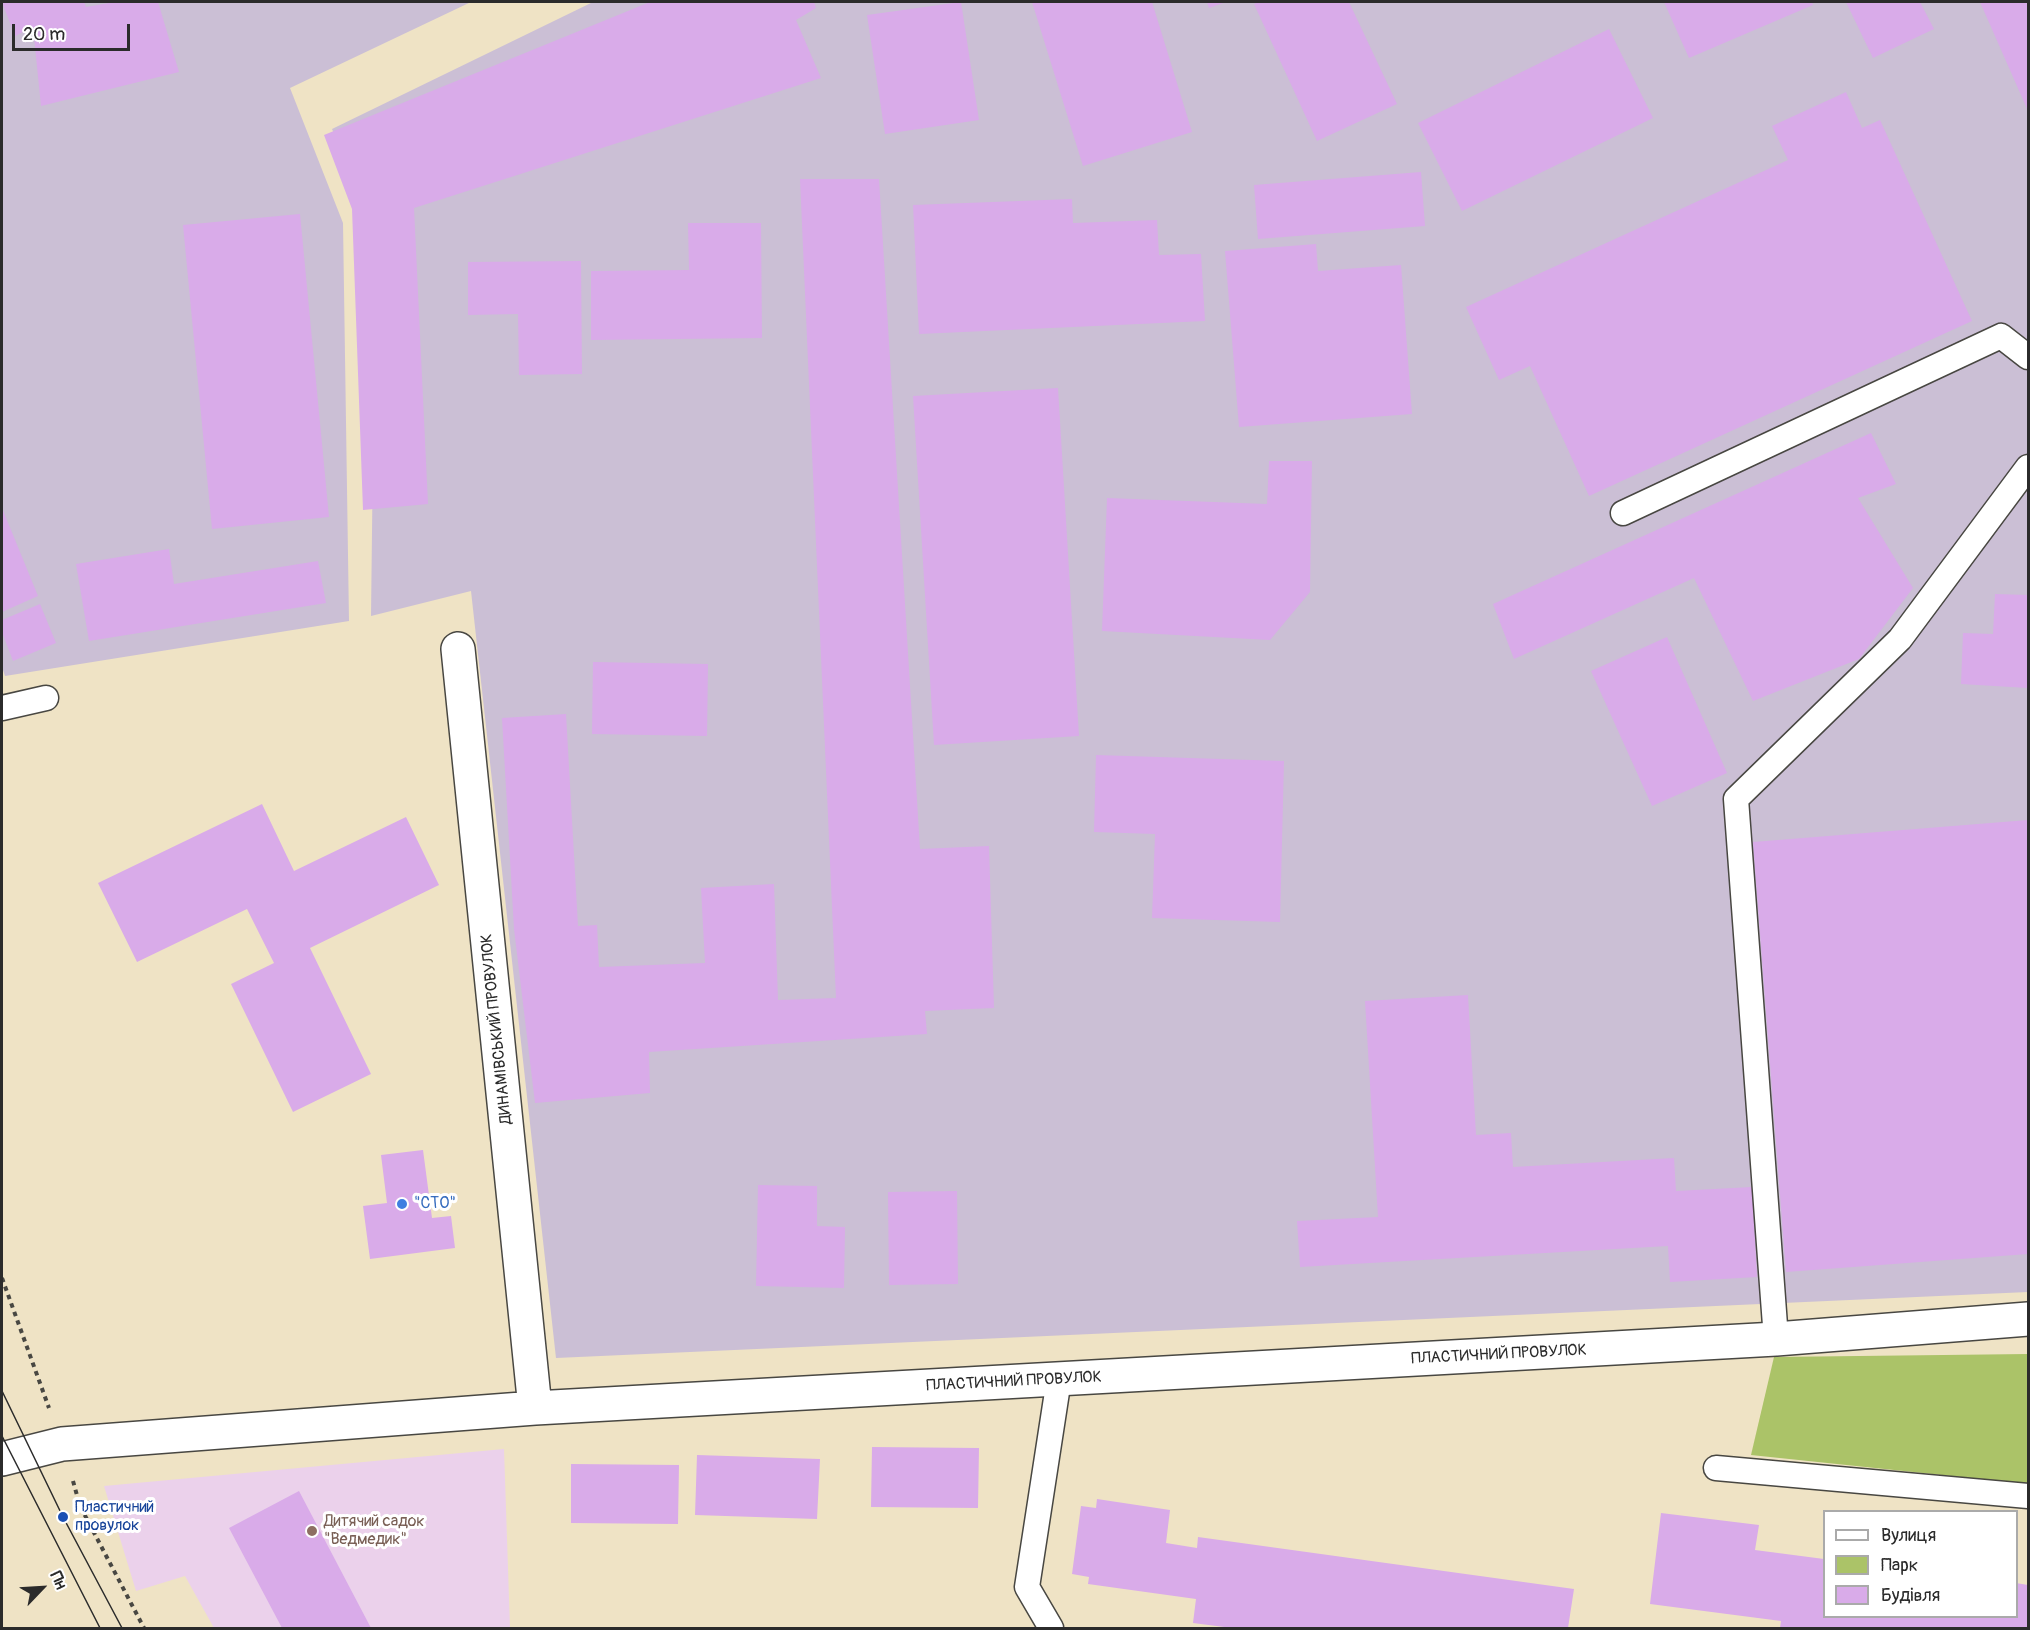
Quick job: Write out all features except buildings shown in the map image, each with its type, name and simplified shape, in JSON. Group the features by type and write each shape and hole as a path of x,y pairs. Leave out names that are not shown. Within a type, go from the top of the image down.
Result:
{"street":[{"name":"ДИНАМІВСЬКИЙ ПРОВУЛОК","path":"458,649 535,1408"},
{"name":"ПЛАСТИЧНИЙ ПРОВУЛОК","path":"2,1459 62,1444 535,1408 1776,1339 2028,1319"}],"lane":[{"path":"1623,513 2001,336 2028,357"},
{"path":"1776,1339 1736,798 1900,639 2028,467"},
{"path":"2,708 46,698"},
{"path":"1051,1629 1027,1587 1059,1379"},
{"path":"1716,1468 2028,1496"}],"shaded area":[{"path":"2,2 471,2 290,88 343,223 349,621 5,676 2,667"},
{"path":"593,2 2028,2 2028,1292 556,1358 471,591 371,616 374,364 360,193 332,129"},
{"name":"Дитячий садок \"Ведмедик\"","path":"504,1449 510,1628 214,1628 185,1576 136,1591 104,1486"}],"green space":[{"path":"2028,1354 2028,1484 1751,1455 1774,1357"}],"tram line":[{"path":"2,1391 63,1517 122,1628"},
{"path":"2,1436 100,1628"}],"place":[{"name":"\"СТО\"","path":"402,1204"},
{"name":"Пластичний провулок","path":"63,1517"},
{"name":"Дитячий садок \"Ведмедик\"","path":"312,1531"}]}
